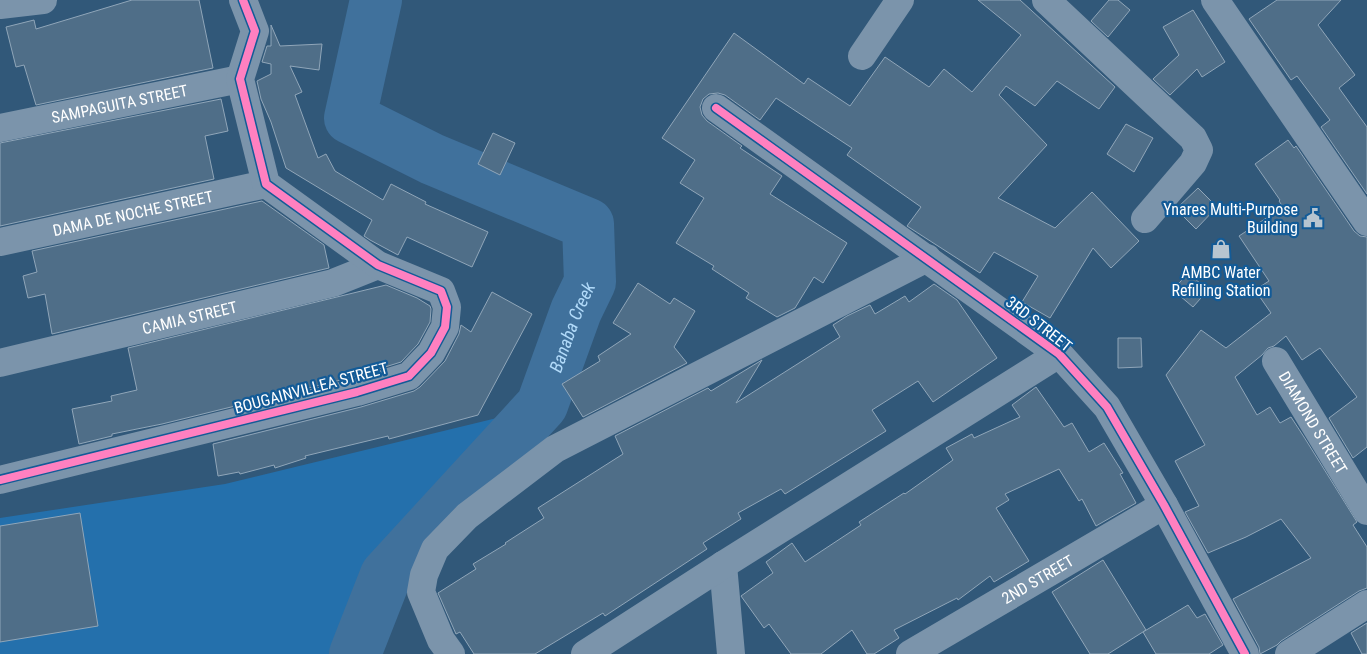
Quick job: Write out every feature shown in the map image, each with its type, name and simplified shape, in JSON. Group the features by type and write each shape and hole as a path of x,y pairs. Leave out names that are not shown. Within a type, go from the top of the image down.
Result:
{"street":[{"path":"0,5 43,0"},
{"path":"243,0 255,31 240,79 266,184"},
{"path":"862,56 900,0"},
{"path":"1046,0 1193,138 1199,150 1193,162 1145,219"},
{"path":"1215,0 1367,222"},
{"name":"SAMPAGUITA STREET","path":"0,128 240,79"},
{"name":"3RD STREET","path":"716,108 1059,354 1107,407 1164,504 1245,654"},
{"name":"DAMA DE NOCHE STREET","path":"0,242 266,184"},
{"name":"BOUGAINVILLEA STREET","path":"0,480 357,392 409,376 431,353 445,326 447,307 441,291 378,265 266,184"},
{"path":"451,654 441,640 421,592 424,574 435,549 467,516 555,449 927,258"},
{"name":"CAMIA STREET","path":"0,363 333,283 378,265"},
{"path":"584,654 1059,354"},
{"name":"DIAMOND STREET","path":"1276,361 1367,512"},
{"name":"2ND STREET","path":"910,654 1164,504"},
{"path":"723,565 731,654"},
{"path":"1289,654 1367,604"}],"shaded area":[{"path":"501,417 397,528 351,620 340,654 0,654 0,518 225,484"}],"building":[{"path":"132,0 199,0 213,68 36,105 24,65 16,67 6,27 34,20 36,29"},
{"path":"978,0 1020,0 1115,87 1099,109 1057,81 1035,106 1006,86 999,95 1047,145 998,198 1055,228 1092,192 1139,241 1111,268 1093,248 1050,318 1022,302 1038,276 994,252 980,273 907,226 921,207 847,155 852,148 776,98 760,120 725,95 718,93 709,94 703,99 700,107 702,115 707,121 742,146 740,148 782,176 770,194 847,243 823,283 814,277 795,308 777,317 746,298 749,293 712,269 714,266 676,243 704,198 680,183 695,160 662,138 734,33 804,84 808,78 850,106 885,57 929,87 944,69 972,92 1021,35"},
{"path":"1109,0 1118,0 1130,10 1108,37 1091,21"},
{"path":"1277,0 1341,0 1318,25 1355,75 1339,88 1367,127 1367,194 1321,127 1330,120 1297,76 1291,80 1249,19"},
{"path":"1193,10 1225,62 1202,77 1197,69 1170,95 1153,79 1179,55 1163,27"},
{"path":"271,25 280,46 322,44 319,70 290,66 302,92 295,95 318,158 326,154 335,171 383,200 391,184 426,202 425,204 488,232 472,267 407,237 398,255 364,236 372,220 286,168 271,122 261,99 257,81 271,74 271,64 262,62 267,46 271,46"},
{"path":"221,99 228,131 205,136 214,179 0,226 0,143"},
{"path":"1126,124 1153,138 1134,172 1107,154"},
{"path":"493,133 515,143 500,175 478,164"},
{"path":"1288,140 1294,148 1296,146 1354,231 1360,236 1367,237 1367,447 1353,458 1329,418 1357,397 1320,348 1302,360 1286,336 1274,346 1268,348 1235,377 1257,415 1270,407 1280,423 1291,417 1304,437 1357,522 1353,525 1367,547 1367,588 1359,591 1277,645 1260,654 1259,647 1233,599 1311,558 1281,519 1246,537 1208,553 1185,512 1199,506 1175,461 1205,445 1166,375 1201,330 1226,348 1271,313 1255,290 1269,281 1239,236 1283,207 1255,164"},
{"path":"1198,188 1217,207 1196,229 1176,209"},
{"path":"262,201 324,245 329,268 52,334 45,294 28,298 23,276 37,272 32,251"},
{"path":"1188,273 1208,290 1193,307 1173,290"},
{"path":"638,283 670,304 674,298 695,311 674,347 687,363 583,417 562,384 600,361 598,356 631,334 613,323"},
{"path":"934,284 957,300 997,358 933,402 918,381 872,410 886,431 785,494 781,489 738,513 741,519 703,543 707,549 605,616 603,613 535,654 474,654 460,632 456,634 438,593 476,569 473,564 544,518 538,508 623,454 615,436 708,388 711,391 762,360 736,403 840,337 833,325 847,316 870,305 875,314 905,296 909,302"},
{"path":"386,285 417,298 430,306 431,309 430,322 418,344 401,362 353,377 162,424 112,434 112,436 79,444 72,409 112,401 111,396 137,390 128,348"},
{"path":"492,292 532,314 478,415 389,439 388,436 305,456 306,458 275,468 274,465 240,474 239,472 218,476 213,444 361,407 414,391 420,387 445,361 459,334 461,325 471,332"},
{"path":"1118,338 1141,338 1142,367 1118,368"},
{"path":"1036,387 1064,427 1072,423 1089,452 1104,443 1123,473 1120,474 1136,503 1096,526 1082,499 1079,501 1059,469 1005,494 1009,500 996,508 1029,561 994,582 990,576 958,600 957,598 894,630 899,638 874,654 867,654 852,630 821,654 791,654 769,624 764,628 741,596 773,573 766,562 792,543 805,562 861,525 859,522 905,494 953,460 946,448 972,434 974,438 1020,417 1012,405"},
{"path":"80,513 98,626 0,642 0,526"},
{"path":"1103,560 1146,630 1108,654 1090,654 1052,592"},
{"path":"1188,605 1197,618 1205,614 1223,645 1209,654 1156,654 1143,632"},
{"path":"1367,623 1367,654 1362,654 1351,633"}],"waterway":[{"name":"Banaba Creek","path":"355,654 386,575 542,405 576,311 590,282 588,224 432,159 350,118 376,0"}],"cycle path":[{"path":"0,480 357,392 409,376 431,353 445,327 447,307 441,291 378,265 266,184 240,79 255,31 243,0"},
{"path":"716,108 1059,354 1107,407 1164,505 1245,654"}],"place":[{"name":"Ynares Multi-Purpose Building","path":"1313,218"},
{"name":"AMBC Water Refilling Station","path":"1221,249"}]}
